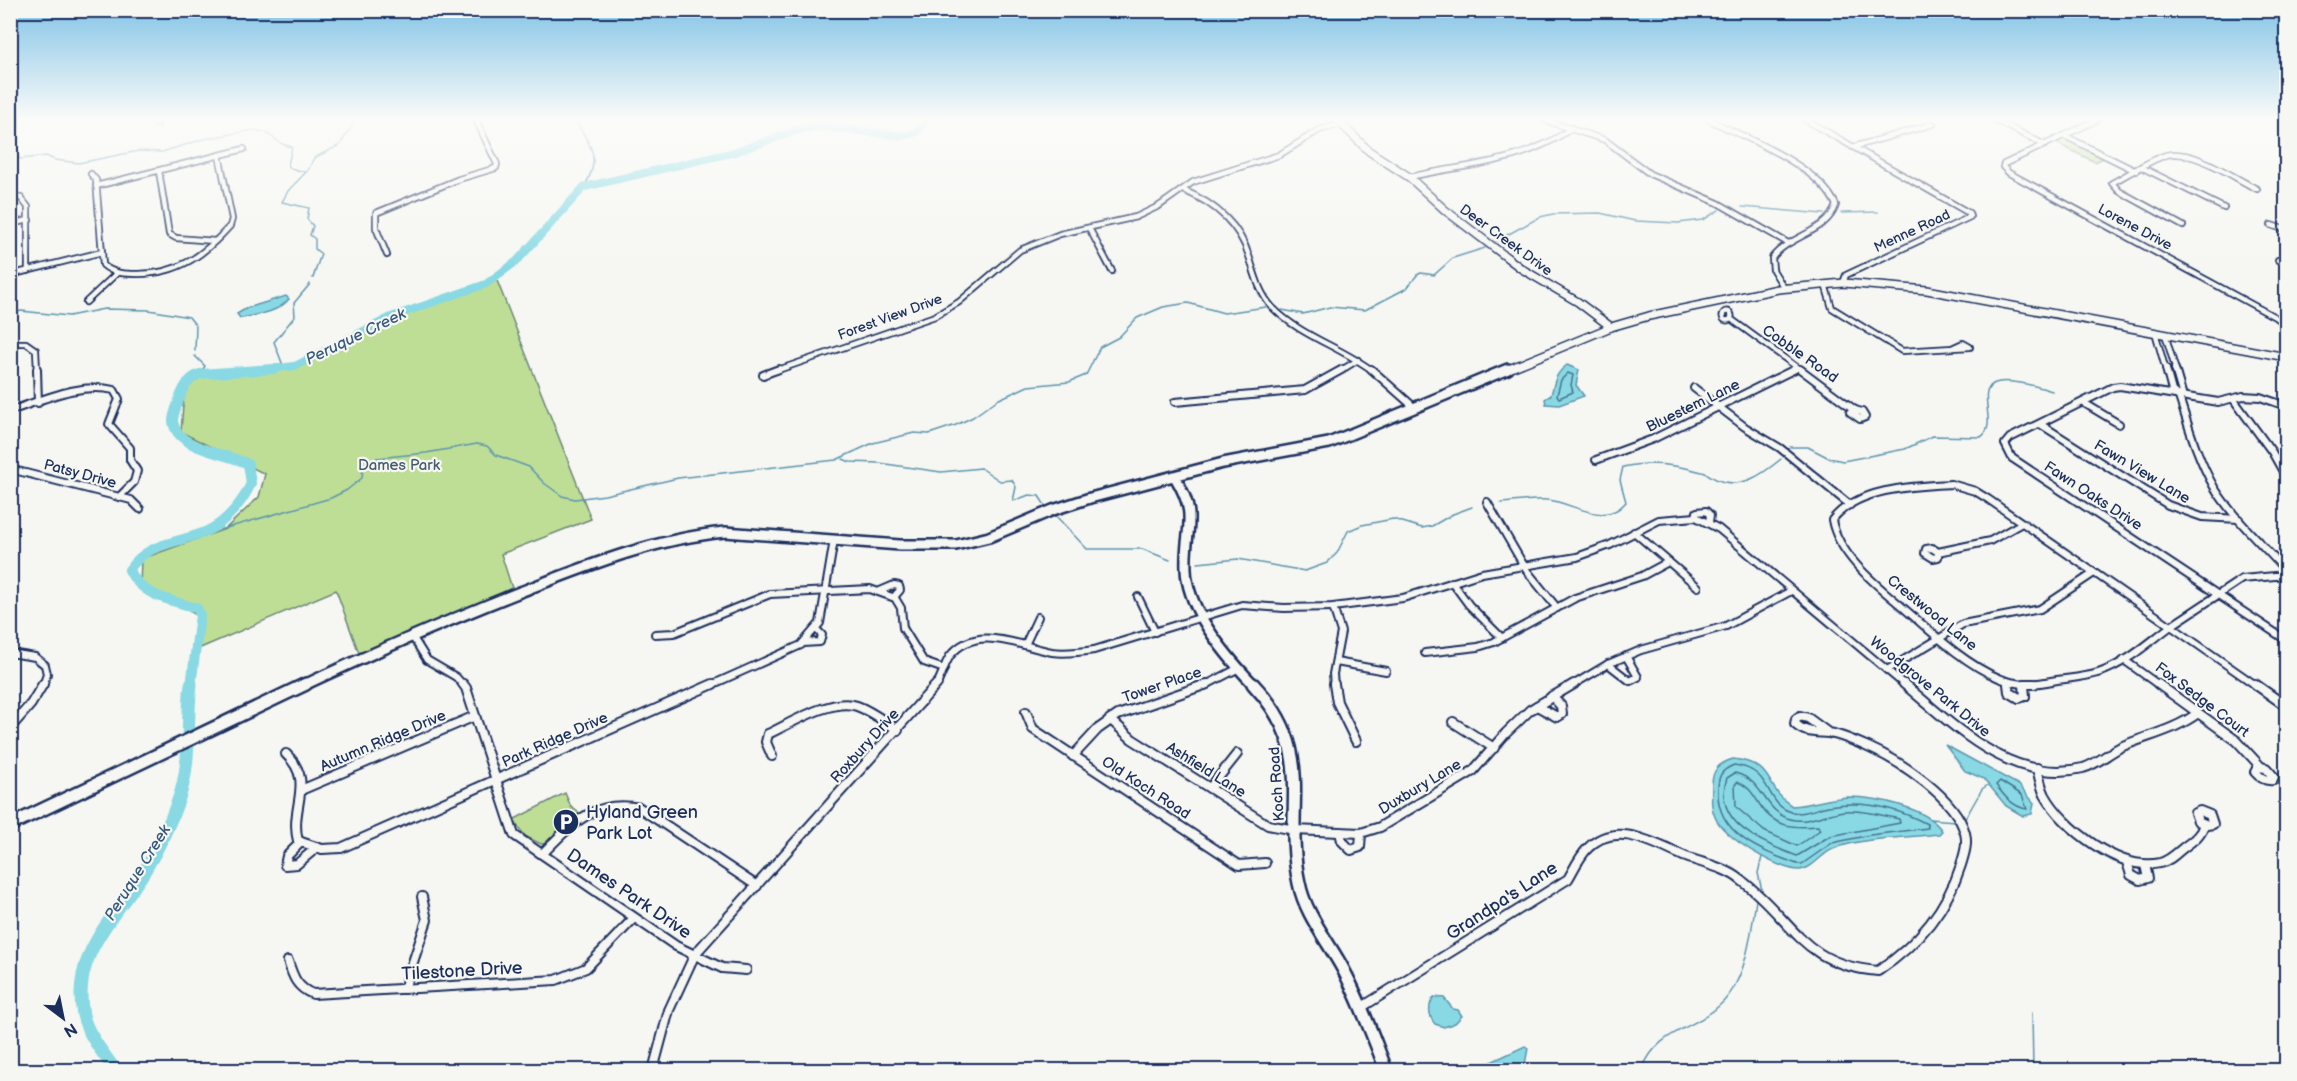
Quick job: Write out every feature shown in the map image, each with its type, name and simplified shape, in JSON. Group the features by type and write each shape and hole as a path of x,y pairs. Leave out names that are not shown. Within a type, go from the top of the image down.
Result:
{"main road":[{"name":"Deer Creek Drive","path":"1400,170 1522,269 1578,302 1611,327"},
{"path":"10,825 412,636 619,554 681,536 725,532 921,546 973,542 1012,529 1072,503 1223,463 1329,443 1611,327 1652,315 1713,302 1784,288 1872,283 1926,290 2286,357"},
{"name":"Koch Road","path":"1175,477 1188,500 1191,515 1185,572 1190,589 1222,651 1267,699 1282,722 1292,746 1295,779 1296,864 1299,886 1315,922 1336,955 1362,1007 1386,1071"}],"street":[{"path":"91,174 96,180 103,265 117,273 153,275 179,269 193,262 230,226 232,219 222,170"},
{"path":"387,255 376,228 374,217 376,213 459,179 488,170"},
{"name":"Forest View Drive","path":"763,375 935,316 959,302 1020,250 1044,239 1136,217 1159,206 1193,182 1229,170"},
{"path":"1410,177 1436,170"},
{"path":"1647,170 1657,178 1708,198 1788,243"},
{"path":"1784,288 1774,274 1771,260 1779,249 1824,224 1833,214 1834,202 1828,188 1807,170"},
{"name":"Menne Road","path":"1842,283 1846,275 1970,216 1894,170"},
{"name":"Lorene Drive","path":"2006,170 2286,323"},
{"path":"2148,170 2224,208"},
{"path":"2220,170 2258,189"},
{"path":"96,186 159,171 169,234 182,239 215,241"},
{"path":"2136,171 2112,183 2113,186 2183,226"},
{"path":"1183,190 1208,202 1240,234 1261,293 1272,307 1301,329 1374,370 1416,409"},
{"path":"10,195 25,202 28,220 27,271"},
{"path":"10,225 28,220"},
{"path":"2271,225 2286,230"},
{"path":"1089,228 1112,271"},
{"path":"10,275 102,252"},
{"path":"2277,260 2286,262"},
{"path":"179,269 184,274"},
{"path":"86,302 117,273"},
{"path":"1825,284 1832,308 1902,351 1952,348"},
{"name":"Cobble Road","path":"1713,302 1724,312 1722,316 1731,319 1855,410"},
{"path":"2155,332 2172,391 2179,397 2193,443 2205,470 2238,519 2286,573"},
{"path":"2165,334 2182,393 2179,397"},
{"path":"10,343 26,343 36,350 38,403"},
{"path":"1175,402 1305,390 1316,386 1358,360"},
{"name":"Bluestem Lane","path":"1596,460 1653,439 1798,368"},
{"name":"Fawn Oaks Drive","path":"2179,397 2127,386 2112,387 2010,438 2005,444 2012,458 2286,640"},
{"path":"10,411 92,387 114,390 118,399 109,424 129,448 130,460 137,471 134,482 119,497"},
{"path":"1694,388 1745,427 1780,448 1850,505"},
{"path":"2179,397 2218,402 2243,396 2260,397 2285,405"},
{"path":"2234,400 2267,445 2286,477"},
{"path":"2084,403 2119,424"},
{"name":"Fawn View Lane","path":"2040,424 2176,510 2204,518 2238,519"},
{"name":"Patsy Drive","path":"10,469 131,500 140,509"},
{"name":"Crestwood Lane","path":"2171,626 1976,491 1951,484 1880,494 1850,505 1834,517 1831,523 1834,536 1878,587 1986,672 2024,685 2098,673 2124,660 2242,579 2286,573"},
{"path":"1487,502 1509,536 1534,585 1557,608"},
{"name":"Woodgrove Park Drive","path":"1204,616 1251,604 1284,608 1333,607 1396,599 1482,573 1577,557 1610,545 1659,520 1696,517 1709,522 1887,670 1982,746 1994,753 2037,768 2064,770 2085,767 2117,749 2174,730 2198,713"},
{"path":"1938,552 1990,541 2022,523"},
{"path":"1634,532 1698,587"},
{"name":"Park Ridge Drive","path":"301,842 287,856 285,866 297,864 315,849 329,850 348,846 786,653 803,643 816,628 823,612 834,540"},
{"path":"1425,653 1478,647 1502,638 1575,598 1642,576 1668,562"},
{"path":"1887,670 1964,624 2040,609 2094,573"},
{"path":"1452,582 1469,605 1502,638"},
{"path":"880,591 894,585 899,586 900,590 894,597"},
{"path":"655,634 674,633 760,596 870,589 894,597 902,608 903,628 924,662 944,669"},
{"name":"Duxbury Lane","path":"1295,830 1361,833 1380,827 1473,771 1506,733 1552,696 1626,656 1726,626 1791,591"},
{"path":"1138,597 1155,632"},
{"path":"1333,607 1341,632 1333,674 1337,702 1356,741"},
{"name":"Roxbury Drive","path":"653,1071 662,1026 670,1001 695,954 931,692 953,652 974,639 999,638 1055,652 1074,654 1204,616"},
{"path":"1025,645 1038,617"},
{"path":"2171,626 2286,706"},
{"name":"Park Ridge Drive","path":"803,643 820,642 822,635 816,628"},
{"name":"Dames Park Drive","path":"412,636 428,660 461,682 466,688 514,835 676,946 722,968 746,970"},
{"path":"10,653 39,659 45,663 47,674 41,690 10,728"},
{"path":"1608,664 1630,681 1635,680 1638,677 1637,672 1626,656"},
{"name":"Fox Sedge Court","path":"2124,660 2237,741 2261,767"},
{"path":"1336,662 1386,671"},
{"name":"Tower Place","path":"1073,756 1110,719 1133,708 1203,686 1237,669"},
{"path":"2007,681 2009,692 2019,698 2025,696 2024,685"},
{"path":"1537,706 1557,717 1562,714 1561,706 1552,696"},
{"path":"772,756 766,738 773,731 835,705 857,706 898,730"},
{"name":"Old Koch Road","path":"1026,712 1032,729 1239,866 1264,863"},
{"name":"Autumn Ridge Drive","path":"301,790 475,716"},
{"name":"Ashfield Lane","path":"1110,719 1132,739 1268,825 1295,830"},
{"path":"1454,722 1494,748"},
{"name":"Grandpa's Lane","path":"1362,1007 1568,879 1584,850 1599,838 1612,836 1642,838 1725,870 1740,879 1808,947 1834,964 1878,971 1891,963 1920,934 1950,897 1967,842 1966,832 1956,813 1934,792 1885,755 1866,745 1827,732"},
{"path":"286,754 298,768 301,790 293,829 301,842 315,849"},
{"path":"1210,788 1237,754"},
{"path":"2037,768 2045,794 2062,816 2093,843 2127,862 2145,865 2170,859 2200,834 2204,824"},
{"path":"542,854 586,813 606,806 623,804 640,808 757,886"},
{"name":"Duxbury Lane","path":"1340,832 1342,841 1352,850 1360,847 1361,833"},
{"path":"2127,862 2131,875 2140,880 2148,878 2145,865"},
{"path":"404,989 428,920 422,897"},
{"name":"Tilestone Drive","path":"288,961 293,981 302,990 313,994 556,980 586,968 634,918"}],"green space":[{"name":"Dames Park","path":"496,278 591,519 501,554 512,588 360,656 336,590 198,649 198,617 172,597 140,587 141,559 225,529 259,497 265,474 181,432 184,392 197,375 279,366 306,360 331,351 402,315 473,289"},
{"path":"565,793 571,807 581,814 549,843 541,844 525,836 513,820"}],"water":[{"path":"286,296 289,299 273,310 240,318 237,314 247,308"},
{"path":"1567,365 1579,370 1576,385 1584,396 1559,405 1546,404 1545,399 1551,395 1558,375"},
{"path":"1945,745 2019,785 2034,803 2032,814 2023,816 2006,806 1984,779 1965,771"},
{"path":"1733,759 1757,766 1783,799 1792,806 1848,797 1886,801 1925,816 1942,831 1939,834 1871,840 1845,845 1829,851 1803,870 1788,868 1764,858 1739,842 1720,825 1715,817 1712,809 1713,775 1720,765"},
{"path":"1434,997 1444,998 1462,1016 1455,1023 1444,1027 1435,1024 1430,1010"},
{"path":"1525,1046 1528,1048 1524,1070 1474,1070"}],"waterway":[{"path":"299,170 305,172"},
{"path":"308,170 288,191 282,202 309,208 307,219 313,226 310,235 315,239 315,249 321,254 313,278"},
{"path":"584,187 591,170"},
{"name":"Peruque Creek","path":"266,370 295,366 391,317 486,284 517,261 584,187 655,170"},
{"path":"1742,207 1824,214"},
{"path":"1496,241 1540,217 1553,214 1600,213 1635,221 1678,223 1703,220 1719,210"},
{"path":"1841,213 1878,212"},
{"path":"1282,310 1303,314 1330,307 1365,310 1407,288 1417,275 1421,273 1434,275 1453,258 1485,248"},
{"path":"284,368 274,342 295,316 294,303 310,284"},
{"path":"211,529 223,529 331,498 347,490 362,478 363,467 377,458 426,453 477,444 487,446 496,455 529,467 544,483 562,496 575,499 605,495 678,478 836,460 873,443 914,433 929,434 956,425 973,417 997,400 1028,386 1069,382 1086,375 1100,347 1119,337 1137,318 1163,307 1188,303 1224,313 1266,307"},
{"path":"10,314 21,311 69,316 104,309 149,310 189,317 196,326 195,351"},
{"path":"195,356 205,366 200,374"},
{"name":"Peruque Creek","path":"266,370 274,369"},
{"name":"Peruque Creek","path":"191,686 200,615 197,608 167,600 149,592 141,586 129,570 154,548 207,531 220,523 239,504 251,483 248,464 193,444 176,431 173,421 181,394 186,386 200,374 266,370"},
{"name":"Peruque Creek","path":"254,371 266,370"},
{"path":"1790,447 1808,447 1829,458 1843,461 1905,449 1933,436 1981,437 1987,429 1987,395 1990,387 2000,382 2020,383 2052,391"},
{"path":"843,459 850,462 879,463 941,472 981,468 1000,481 1012,480 1016,487 1013,501 1029,495 1039,496 1046,507"},
{"path":"1501,503 1548,500 1589,512 1609,513 1618,510 1626,502 1620,480 1623,467 1642,464 1673,466 1704,473 1727,483 1736,483 1760,474 1781,459"},
{"path":"1198,563 1238,559 1305,571 1327,563 1337,553 1348,531 1362,525 1393,519 1422,528 1432,526 1453,514 1472,507"},
{"path":"1055,515 1087,549 1142,549 1170,560"},
{"name":"Peruque Creek","path":"115,1070 96,1044 85,1022 81,993 83,974 98,938 144,872 175,808 186,770 191,684"},
{"path":"1965,819 1982,789 1988,785"},
{"path":"1930,819 1955,821"},
{"path":"1762,857 1758,873 1762,891"},
{"path":"1642,1070 1649,1056 1666,1038 1710,1013 1730,994 1737,982 1746,955 1756,900"},
{"path":"2032,1013 2033,1070"}],"place":[{"name":"Hyland Green Park Lot","path":"566,822"}]}
